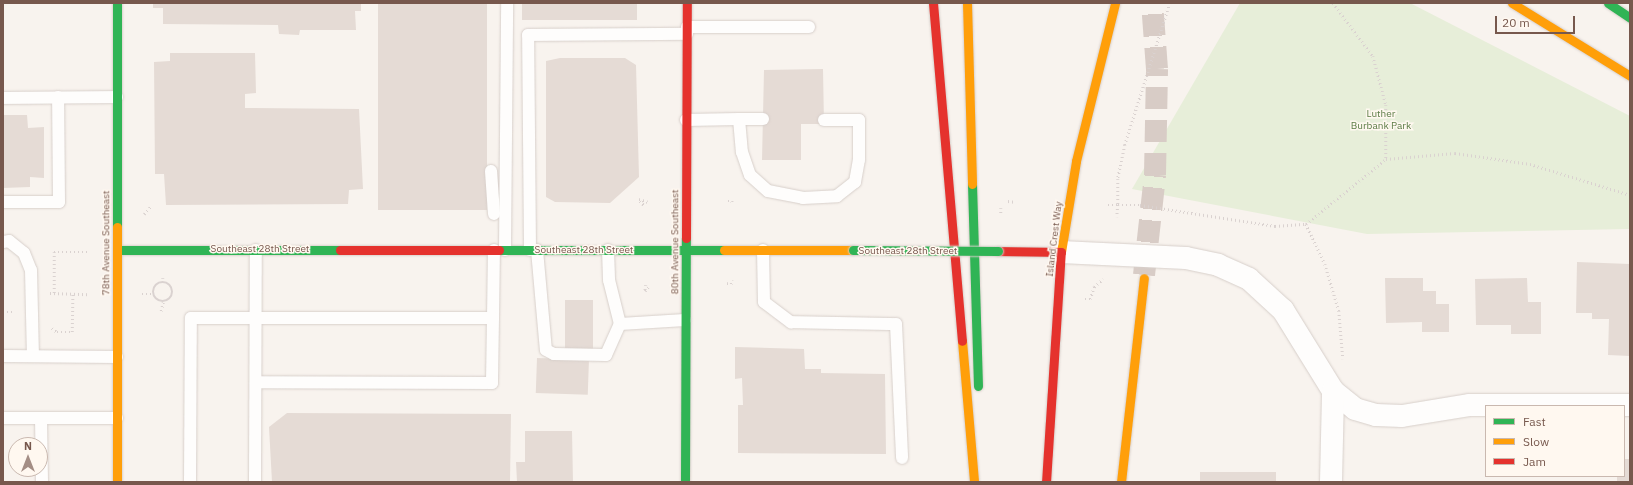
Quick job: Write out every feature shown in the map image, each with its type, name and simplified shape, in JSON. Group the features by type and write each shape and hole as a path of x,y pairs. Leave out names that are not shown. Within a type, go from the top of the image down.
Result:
{"main road":[{"name":"78th Avenue Southeast","path":"117,3 117,482"},
{"name":"80th Avenue Southeast","path":"685,482 687,3"},
{"path":"933,3 974,482"},
{"path":"967,3 978,396"},
{"name":"Island Crest Way","path":"1046,482 1061,252 1076,161 1103,42 1115,3"},
{"path":"1512,3 1630,76"},
{"path":"1608,3 1630,18"},
{"name":"Southeast 28th Street","path":"116,250 853,250 1061,252"},
{"path":"1121,482 1144,278"},
{"path":"978,412 980,482"}],"street":[{"name":"Southeast 28th Street","path":"1061,252 1186,258 1218,265 1249,279 1283,310 1329,384 1355,409 1376,415 1402,416 1470,405 1630,405"},
{"path":"1329,384 1331,482"}],"lane":[{"path":"256,382 492,383 493,318 500,250 507,3"},
{"path":"608,250 609,280 620,324 606,355 554,354 546,350 533,250 528,35 810,27"},
{"path":"3,202 59,202 58,97"},
{"path":"3,98 117,97"},
{"path":"739,119 742,152 750,175 768,191 803,198 837,196 855,182 859,160 859,120 824,120"},
{"path":"686,120 763,119"},
{"path":"491,171 494,214"},
{"path":"3,242 9,242 24,253 31,270 33,356"},
{"path":"255,482 256,250"},
{"path":"763,250 764,302 791,322 896,324 902,458"},
{"path":"190,482 191,318 256,316 493,318"},
{"path":"620,324 686,320"},
{"path":"3,356 116,357"},
{"path":"3,418 117,418"},
{"path":"41,418 42,482"}],"path":[{"path":"1117,217 1118,179 1125,145 1170,3"},
{"path":"1333,3 1373,56 1386,104 1386,159"},
{"path":"1108,205 1140,205 1275,226 1306,224 1386,159 1455,153 1523,163 1595,182 1630,195"},
{"path":"645,206 639,199 648,202"},
{"path":"728,201 732,201 733,204"},
{"path":"1008,202 1016,202"},
{"path":"144,214 151,206"},
{"path":"1001,208 1001,215"},
{"path":"1306,224 1325,264 1339,311 1344,364 1329,384"},
{"path":"54,293 54,252 88,252"},
{"path":"1085,299 1090,299 1094,287 1110,276"},
{"path":"727,283 731,284 732,280"},
{"path":"153,294 156,284 163,282 169,283 173,292 171,298 163,302"},
{"path":"46,299 46,293 88,294"},
{"path":"46,325 57,332 72,332 73,293"},
{"path":"142,294 153,294 163,302"},
{"path":"161,311 163,302"}],"green space":[{"name":"Luther Burbank Park","path":"1240,3 1410,3 1630,116 1630,229 1367,234 1132,189"}],"building":[{"path":"153,3 361,3 361,11 355,11 356,30 300,30 299,35 279,34 278,25 163,24 163,8 153,8"},
{"path":"378,3 487,3 487,210 378,210"},
{"path":"522,3 637,3 637,20 522,20"},
{"path":"170,53 255,53 256,93 245,94 245,108 359,109 363,189 349,190 348,204 166,205 164,174 155,174 154,62 170,61"},
{"path":"560,58 625,58 636,65 639,177 610,203 555,202 546,197 546,61"},
{"path":"823,69 824,124 801,124 801,160 762,160 764,70"},
{"path":"3,115 27,115 28,128 44,127 44,178 30,177 30,187 3,188"},
{"path":"1577,262 1630,264 1630,356 1608,355 1609,319 1592,319 1592,313 1576,313"},
{"path":"1385,278 1423,278 1423,291 1436,291 1436,304 1449,304 1449,332 1422,332 1422,322 1386,323"},
{"path":"1527,278 1528,302 1541,302 1541,334 1511,334 1511,325 1476,325 1475,279"},
{"path":"565,300 593,300 593,352 565,352"},
{"path":"735,347 804,349 805,369 821,369 821,373 885,374 886,454 738,453 738,405 743,405 742,378 735,379"},
{"path":"537,358 589,360 588,395 536,393"},
{"path":"287,413 511,414 510,482 272,482 269,427"},
{"path":"525,431 572,431 573,482 517,482 516,462 525,462"},
{"path":"1625,459 1630,459 1630,482 1617,482 1617,477 1625,477"},
{"path":"1200,472 1276,472 1276,482 1200,482"}],"tunnel":[{"path":"1144,275 1155,175 1157,69 1152,3"}],"traffic: fast":[{"path":"117,3 117,227"},
{"path":"1608,3 1630,18"},
{"path":"972,184 978,386"},
{"path":"685,482 686,238"},
{"path":"117,250 340,250"},
{"path":"499,250 724,250"},
{"path":"853,250 998,251"}],"traffic: slow":[{"path":"967,3 972,184"},
{"path":"1061,252 1076,161 1115,3"},
{"path":"1512,3 1630,76"},
{"path":"117,227 117,482"},
{"path":"724,250 853,250"},
{"path":"1121,482 1144,278"},
{"path":"962,341 974,482"}],"traffic: jam":[{"path":"686,238 687,3"},
{"path":"933,3 962,341"},
{"path":"340,250 499,250"},
{"path":"998,251 1061,252"},
{"path":"1046,482 1061,252"}]}
